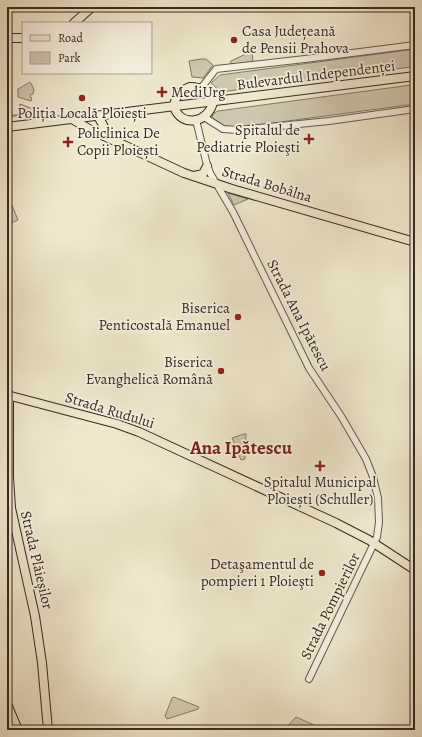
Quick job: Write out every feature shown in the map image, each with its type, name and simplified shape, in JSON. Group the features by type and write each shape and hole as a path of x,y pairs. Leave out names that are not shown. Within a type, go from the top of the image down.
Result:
{"main road":[{"path":"75,22 92,7"},
{"path":"7,38 22,38"},
{"name":"Bulevardul Independenței","path":"7,127 415,76"},
{"path":"190,88 201,88 210,95 213,102 211,110 200,119 187,120 178,114 174,107 176,99 181,92 190,88"},
{"path":"98,116 104,127 104,136"},
{"name":"Strada Bobâlna","path":"72,119 89,129 169,166 216,184 415,242"},
{"path":"194,176 203,174 207,166"},
{"name":"Strada Rudului","path":"8,396 117,424 139,432 336,523 374,543 415,570"},
{"name":"Strada Plăieșilor","path":"8,396 11,508 35,616 42,663 48,730"},
{"path":"7,704 18,730"}],"street":[{"path":"201,88 216,69 415,45"},
{"path":"200,119 223,129 238,130 329,121 415,109"},
{"name":"Strada Ana Ipătescu","path":"200,119 207,166 233,212 309,368 341,416 366,459 375,488 379,510 378,530 374,543"},
{"path":"7,382 8,396"},
{"name":"Strada Pompierilor","path":"309,679 374,543"}],"green space":[{"path":"415,49 415,64 411,67 221,92 211,83 220,75"},
{"path":"252,51 253,62 230,63 231,61"},
{"path":"206,59 213,65 203,78 192,77 189,61"},
{"path":"30,82 34,89 33,94 31,94 30,97 32,98 31,101 18,97 18,89"},
{"path":"411,85 415,88 415,104 243,127 230,127 222,125 215,121 212,117 214,113 218,111"},
{"path":"20,104 38,111 39,113 7,117 7,111 11,112 11,115 18,115"},
{"path":"228,193 248,199 234,205"},
{"path":"11,203 18,220 9,224 7,220 7,204"},
{"path":"246,434 245,459 241,460 232,438"},
{"path":"174,697 199,707 198,709 167,719 165,716 172,698"},
{"path":"296,717 325,730 284,730"}],"place":[{"name":"Casa Județeană de Pensii Prahova","path":"234,40"},
{"name":"MediUrg","path":"162,92"},
{"name":"Poliția Locală Ploiești","path":"82,98"},
{"name":"Spitalul de Pediatrie Ploieşti","path":"309,139"},
{"name":"Policlinica De Copii Ploiești","path":"68,142"},
{"name":"Biserica Penticostală Emanuel","path":"238,317"},
{"name":"Biserica Evanghelică Română","path":"221,371"},
{"name":"Spitalul Municipal Ploiești (Schuller)","path":"320,466"},
{"name":"Detaşamentul de pompieri 1 Ploieşti","path":"322,573"}],"district":[{"name":"Ana Ipătescu","path":"241,447"}]}
